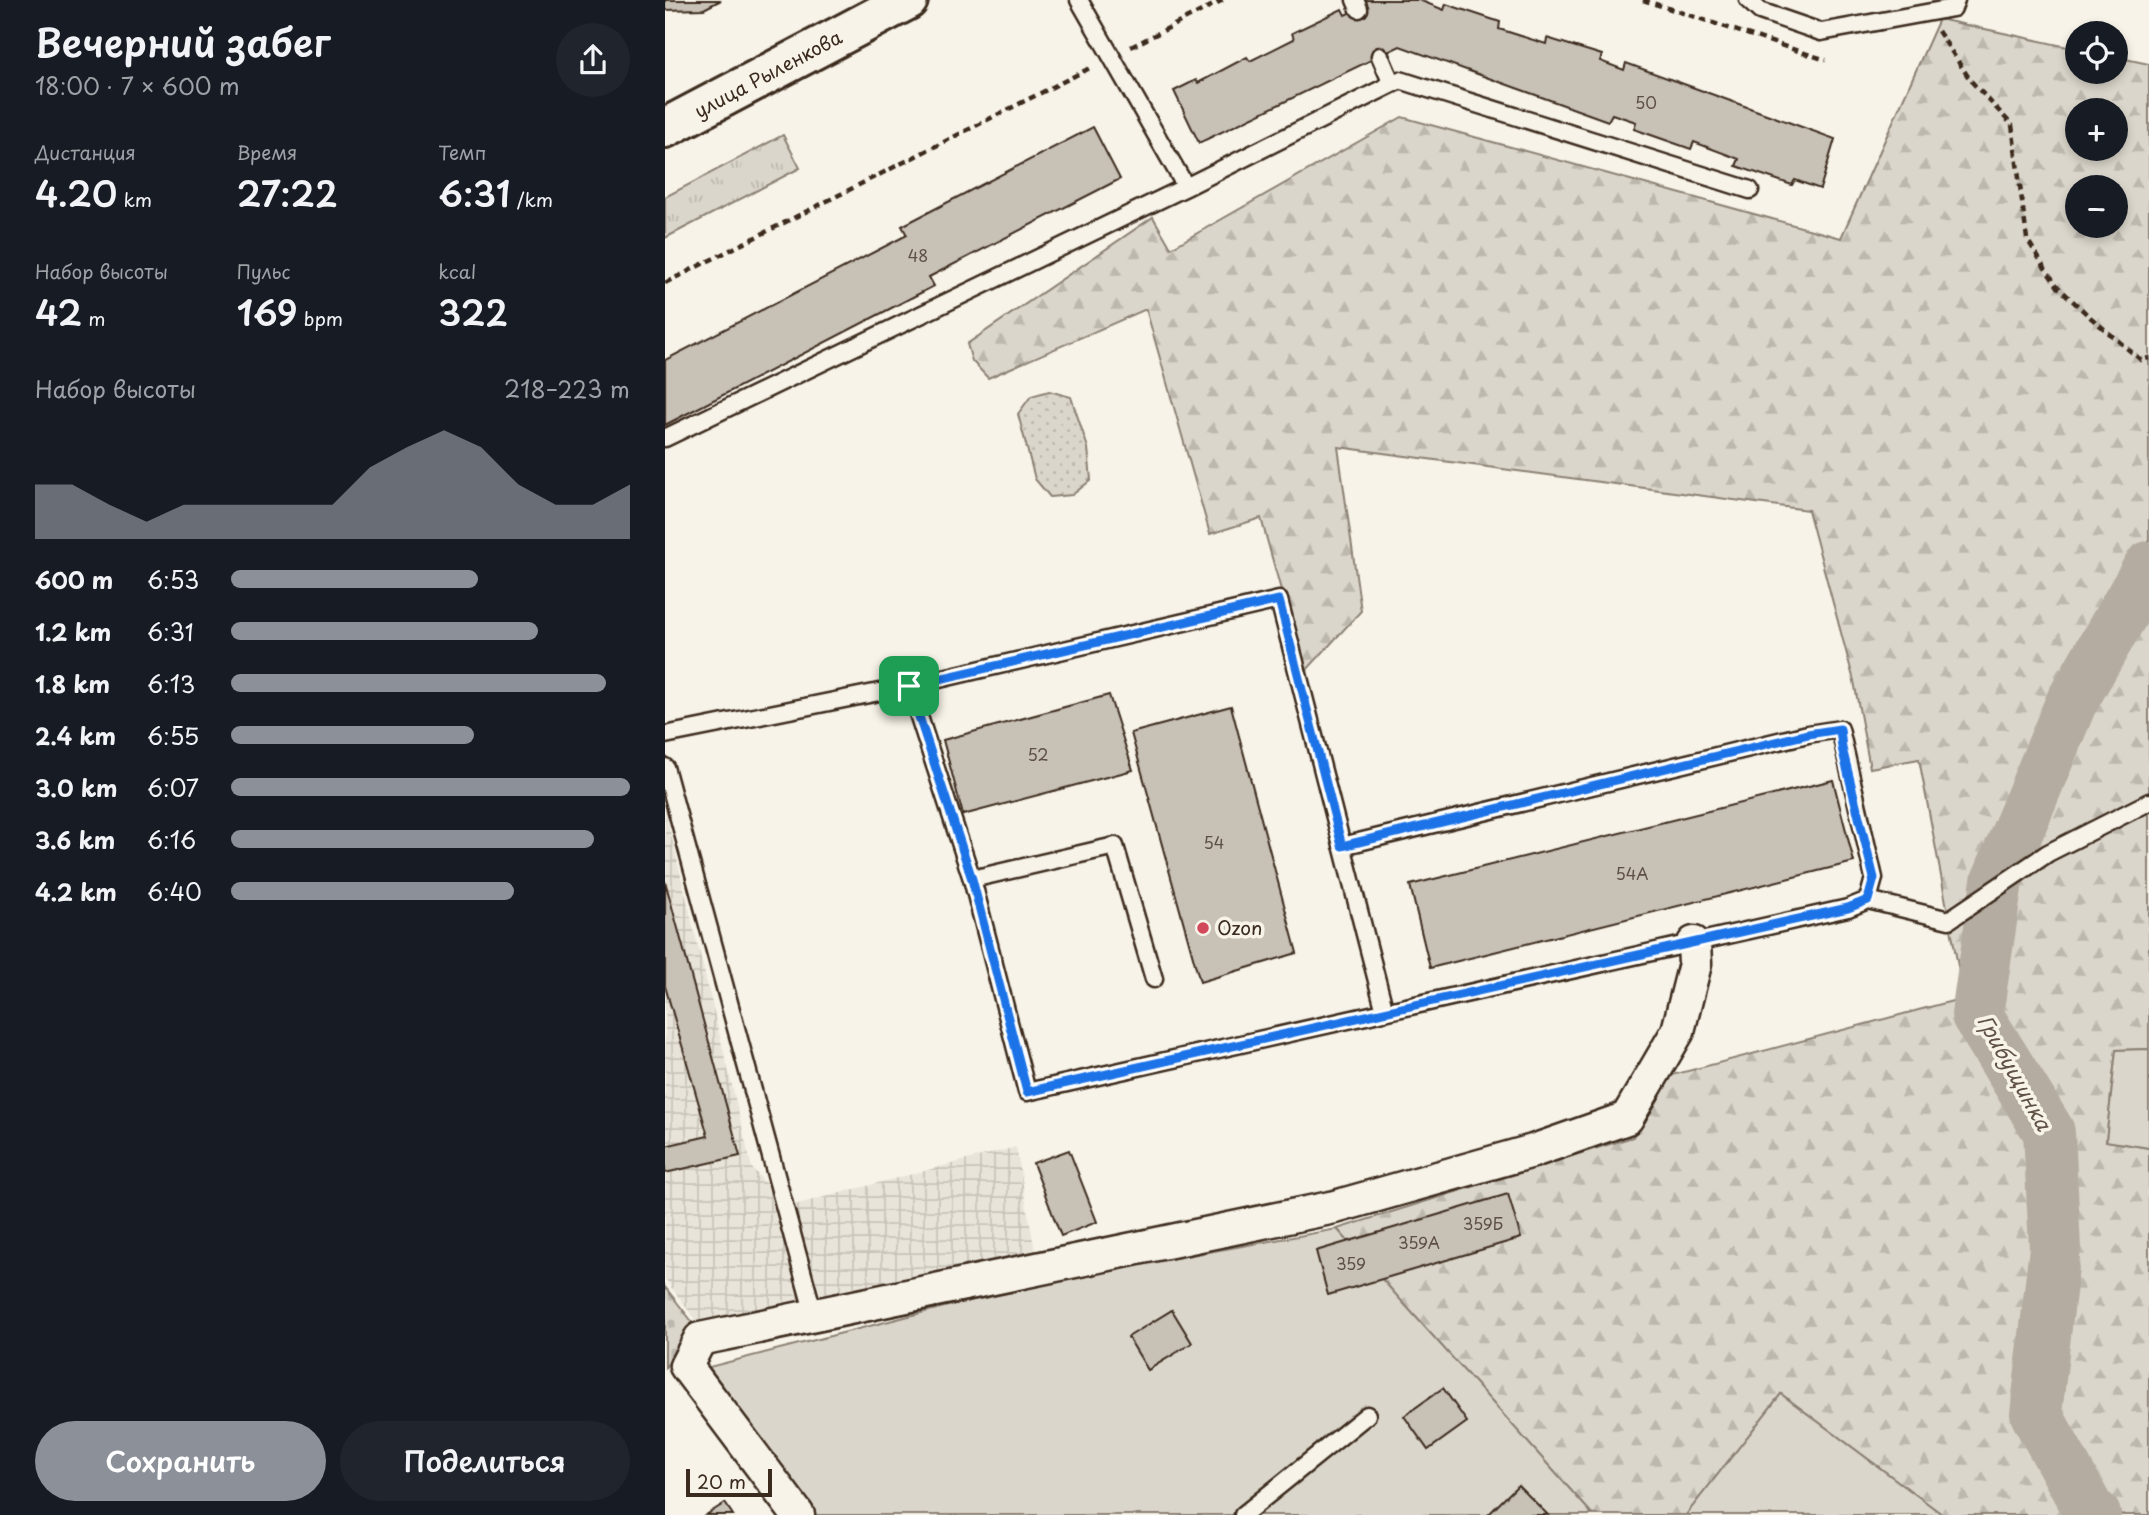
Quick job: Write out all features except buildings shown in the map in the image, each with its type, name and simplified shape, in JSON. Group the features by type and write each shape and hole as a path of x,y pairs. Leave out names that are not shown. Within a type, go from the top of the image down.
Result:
{"street":[{"name":"улица Рыленкова","path":"665,128 908,0"},
{"path":"798,1515 676,1373 700,1339 1335,1207 1533,1151 1627,1118 1678,1031 1695,964 1694,943"}],"lane":[{"path":"1079,0 1186,187"},
{"path":"1748,0 1760,11 1821,32 1953,8 1957,0"},
{"path":"1380,56 1392,84"},
{"path":"665,438 1186,187 1400,80 1750,190"},
{"path":"665,735 909,686 1279,600 1385,1012"},
{"path":"909,686 972,879 1027,1092 1848,908 1868,900 1949,920 2048,853 2149,802"},
{"path":"1342,846 1808,734 1840,729 1842,748 1874,878 1868,900"},
{"path":"665,767 814,1315"},
{"path":"972,879 1115,846 1154,979"},
{"path":"1243,1515 1367,1415"}],"path":[{"path":"665,283 1223,0"},
{"path":"1643,0 1826,60"},
{"path":"1926,13 1971,81 2012,125 2027,239 2045,268 2058,287 2089,317 2141,360 2149,358"}],"shaded area":[{"path":"665,810 752,1168 786,1207 1016,1147 1035,1251 700,1326 665,1279"}],"green space":[{"path":"1939,19 2065,46 2065,84 2128,84 2128,60 2149,64 2149,1049 2116,1050 2106,1141 2149,1148 2149,1515 1943,1515 1781,1394 1686,1515 1593,1515 1337,1229 1633,1137 1665,1077 1964,998 1919,759 1870,768 1854,681 1808,510 1338,447 1361,611 1304,673 1261,518 1210,534 1146,309 988,378 972,361 967,344 1153,217 1171,248 1402,117 1841,238"},
{"path":"783,135 800,168 665,238 665,197"},
{"path":"1049,391 1071,397 1088,448 1091,480 1072,495 1050,497 1035,479 1018,414 1031,396"},
{"path":"2149,1049 2149,1148 2106,1141 2116,1050"},
{"path":"1337,1229 1593,1515 814,1515 709,1367 1046,1281"},
{"path":"665,1287 694,1324 665,1368"},
{"path":"1781,1394 1943,1515 1686,1515"}],"waterway":[{"name":"Грибущинка","path":"2095,1515 2089,1511 2036,1414 2055,1248 2049,1132 1977,1015 1997,881 2071,703 2149,567"}],"place":[{"name":"Ozon","path":"1203,928"}],"route":[{"path":"1279,600 1342,846 1808,734 1840,729 1842,748 1874,878 1868,900 1848,908 1027,1092 972,879 909,686 1279,600"}]}
